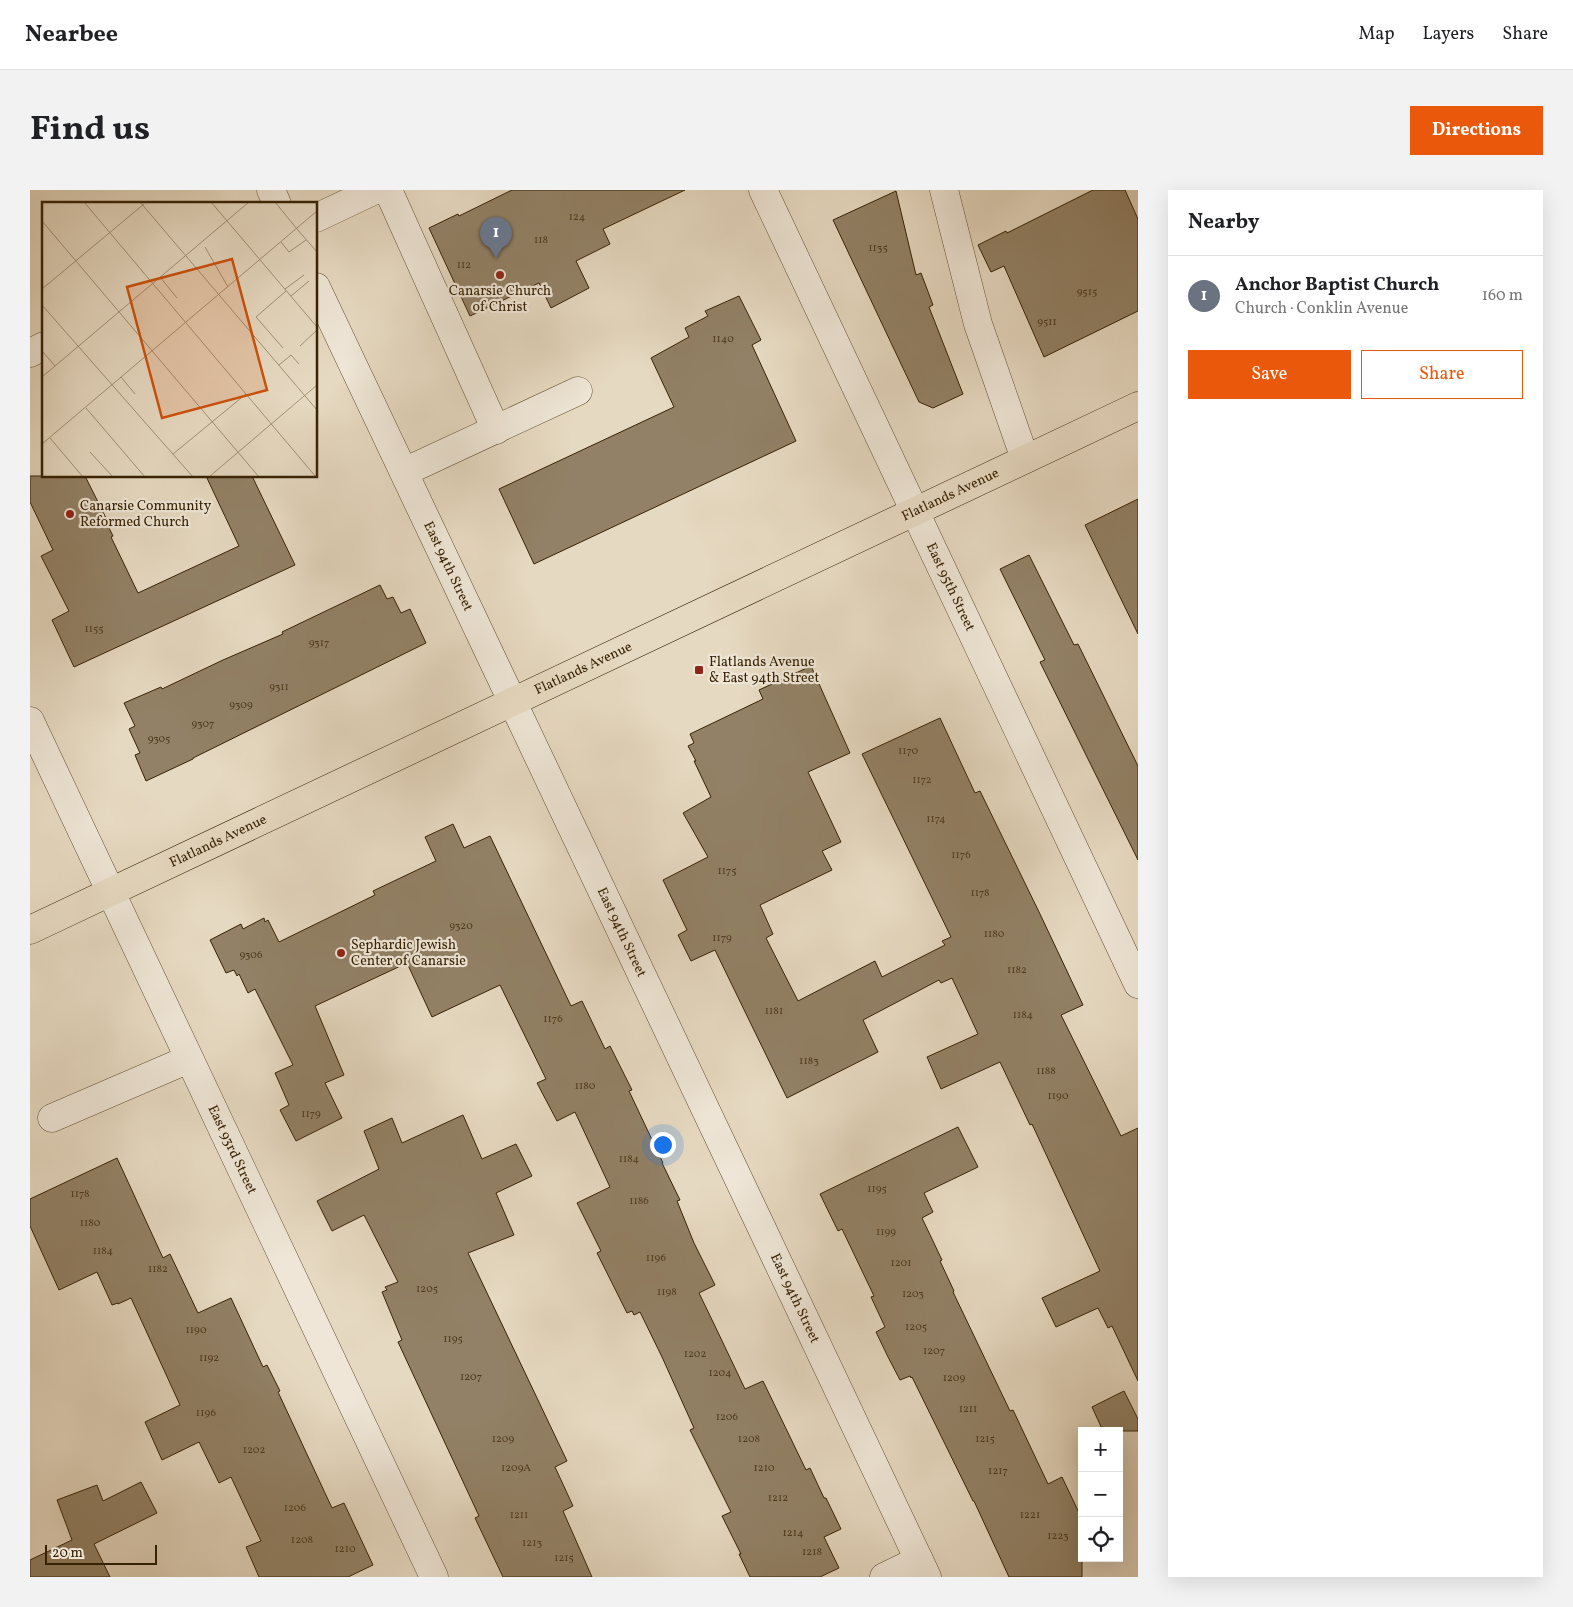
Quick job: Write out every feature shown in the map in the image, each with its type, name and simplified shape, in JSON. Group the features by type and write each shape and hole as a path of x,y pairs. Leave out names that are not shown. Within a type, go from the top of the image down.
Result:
{"main road":[{"name":"Flatlands Avenue","path":"30,930 1138,406"}],"street":[{"path":"271,190 276,202"},
{"path":"318,217 375,190"},
{"path":"388,190 496,430"},
{"name":"East 95th Street","path":"762,190 1138,984"},
{"path":"944,190 978,324 1025,459"},
{"name":"East 94th Street","path":"318,291 924,1569"},
{"path":"30,353 42,347"},
{"path":"404,472 578,391"},
{"name":"East 93rd Street","path":"30,721 434,1577"},
{"path":"52,1118 189,1059"},
{"path":"884,1577 924,1569"}],"building":[{"path":"512,190 685,190 603,229 610,244 576,261 589,288 551,308 539,283 470,316 429,228 458,214 459,216"},
{"path":"1093,190 1125,190 1138,219 1138,311 1044,357 1004,266 991,272 978,245 1006,231 1007,233"},
{"path":"896,191 916,275 921,273 933,305 929,307 963,394 933,408 919,402 833,220"},
{"path":"739,296 761,340 752,345 796,441 534,564 499,489 674,407 651,358 689,337 685,328 708,316 705,311"},
{"path":"30,476 42,476 42,478 86,478 110,526 108,526 113,536 111,537 138,593 239,546 207,478 253,478 295,565 74,667 52,620 69,611 41,556 53,550 30,502"},
{"path":"1138,499 1138,634 1085,525"},
{"path":"1029,555 1074,645 1078,644 1138,766 1138,860 1040,662 1045,660 1000,569"},
{"path":"380,585 387,599 393,597 401,613 410,609 426,643 146,781 135,755 140,753 129,729 135,726 124,703 161,687 162,689 283,634 282,632"},
{"path":"811,666 850,753 808,772 841,842 822,851 832,870 760,905 773,934 766,938 798,1001 875,961 882,977 945,945 942,941 951,937 862,754 940,718 975,793 980,791 1083,1005 1061,1015 1121,1136 1138,1128 1138,1381 1112,1326 1108,1328 1098,1308 1056,1327 1042,1298 1100,1271 1032,1124 1030,1125 1000,1062 941,1089 927,1057 978,1034 952,978 941,983 939,980 863,1020 878,1052 787,1098 715,950 691,961 678,935 687,930 663,880 708,857 683,813 711,797 688,746 694,743 690,734 763,699 759,690"},
{"path":"453,824 464,848 490,836 571,1006 582,1001 605,1049 610,1046 632,1090 629,1091 680,1200 677,1201 694,1243 715,1285 699,1293 745,1389 763,1381 806,1470 810,1468 824,1498 826,1498 841,1529 824,1537 839,1568 820,1577 750,1577 722,1516 731,1512 690,1430 694,1428 662,1357 640,1312 634,1315 632,1311 627,1313 597,1253 601,1251 577,1203 610,1187 575,1112 557,1121 537,1083 546,1079 500,985 432,1017 407,963 315,1006 344,1075 325,1083 342,1118 296,1141 280,1110 289,1105 275,1073 293,1065 255,989 248,993 239,974 237,976 234,970 226,973 210,940 241,924 243,929 264,918 265,922 268,920 279,942 375,895 373,891 436,861 425,837"},
{"path":"463,1115 482,1159 516,1144 532,1176 496,1193 514,1235 468,1253 567,1461 555,1467 573,1506 563,1511 592,1577 503,1577 475,1518 479,1516 398,1342 402,1340 382,1292 387,1290 385,1287 398,1282 364,1215 332,1231 317,1201 379,1169 364,1131 392,1118 402,1143"},
{"path":"958,1127 978,1167 924,1193 933,1212 922,1218 942,1260 940,1261 953,1292 1010,1411 1013,1410 1048,1484 1062,1477 1078,1511 1078,1562 1082,1562 1082,1577 1009,1577 974,1501 912,1377 900,1380 888,1357 876,1332 885,1327 871,1297 874,1296 842,1229 838,1231 820,1194"},
{"path":"117,1158 163,1258 170,1254 198,1313 231,1298 263,1367 267,1365 280,1391 278,1392 332,1508 344,1503 373,1565 348,1577 259,1577 246,1547 261,1541 231,1477 219,1483 199,1442 162,1460 145,1422 180,1405 131,1298 112,1305 97,1272 59,1290 30,1226 30,1199"},
{"path":"1124,1391 1138,1419 1138,1431 1123,1431 1123,1427 1101,1427 1092,1407"},
{"path":"141,1482 157,1513 94,1544 110,1577 30,1577 30,1560 72,1540 57,1500 97,1485 103,1501"}],"place":[{"name":"Anchor Baptist Church","path":"496,258"},
{"name":"Canarsie Church of Christ","path":"500,275"},
{"name":"Canarsie Community Reformed Church","path":"70,514"},
{"name":"Flatlands Avenue & East 94th Street","path":"699,670"},
{"name":"Sephardic Jewish Center of Canarsie","path":"341,953"}]}
